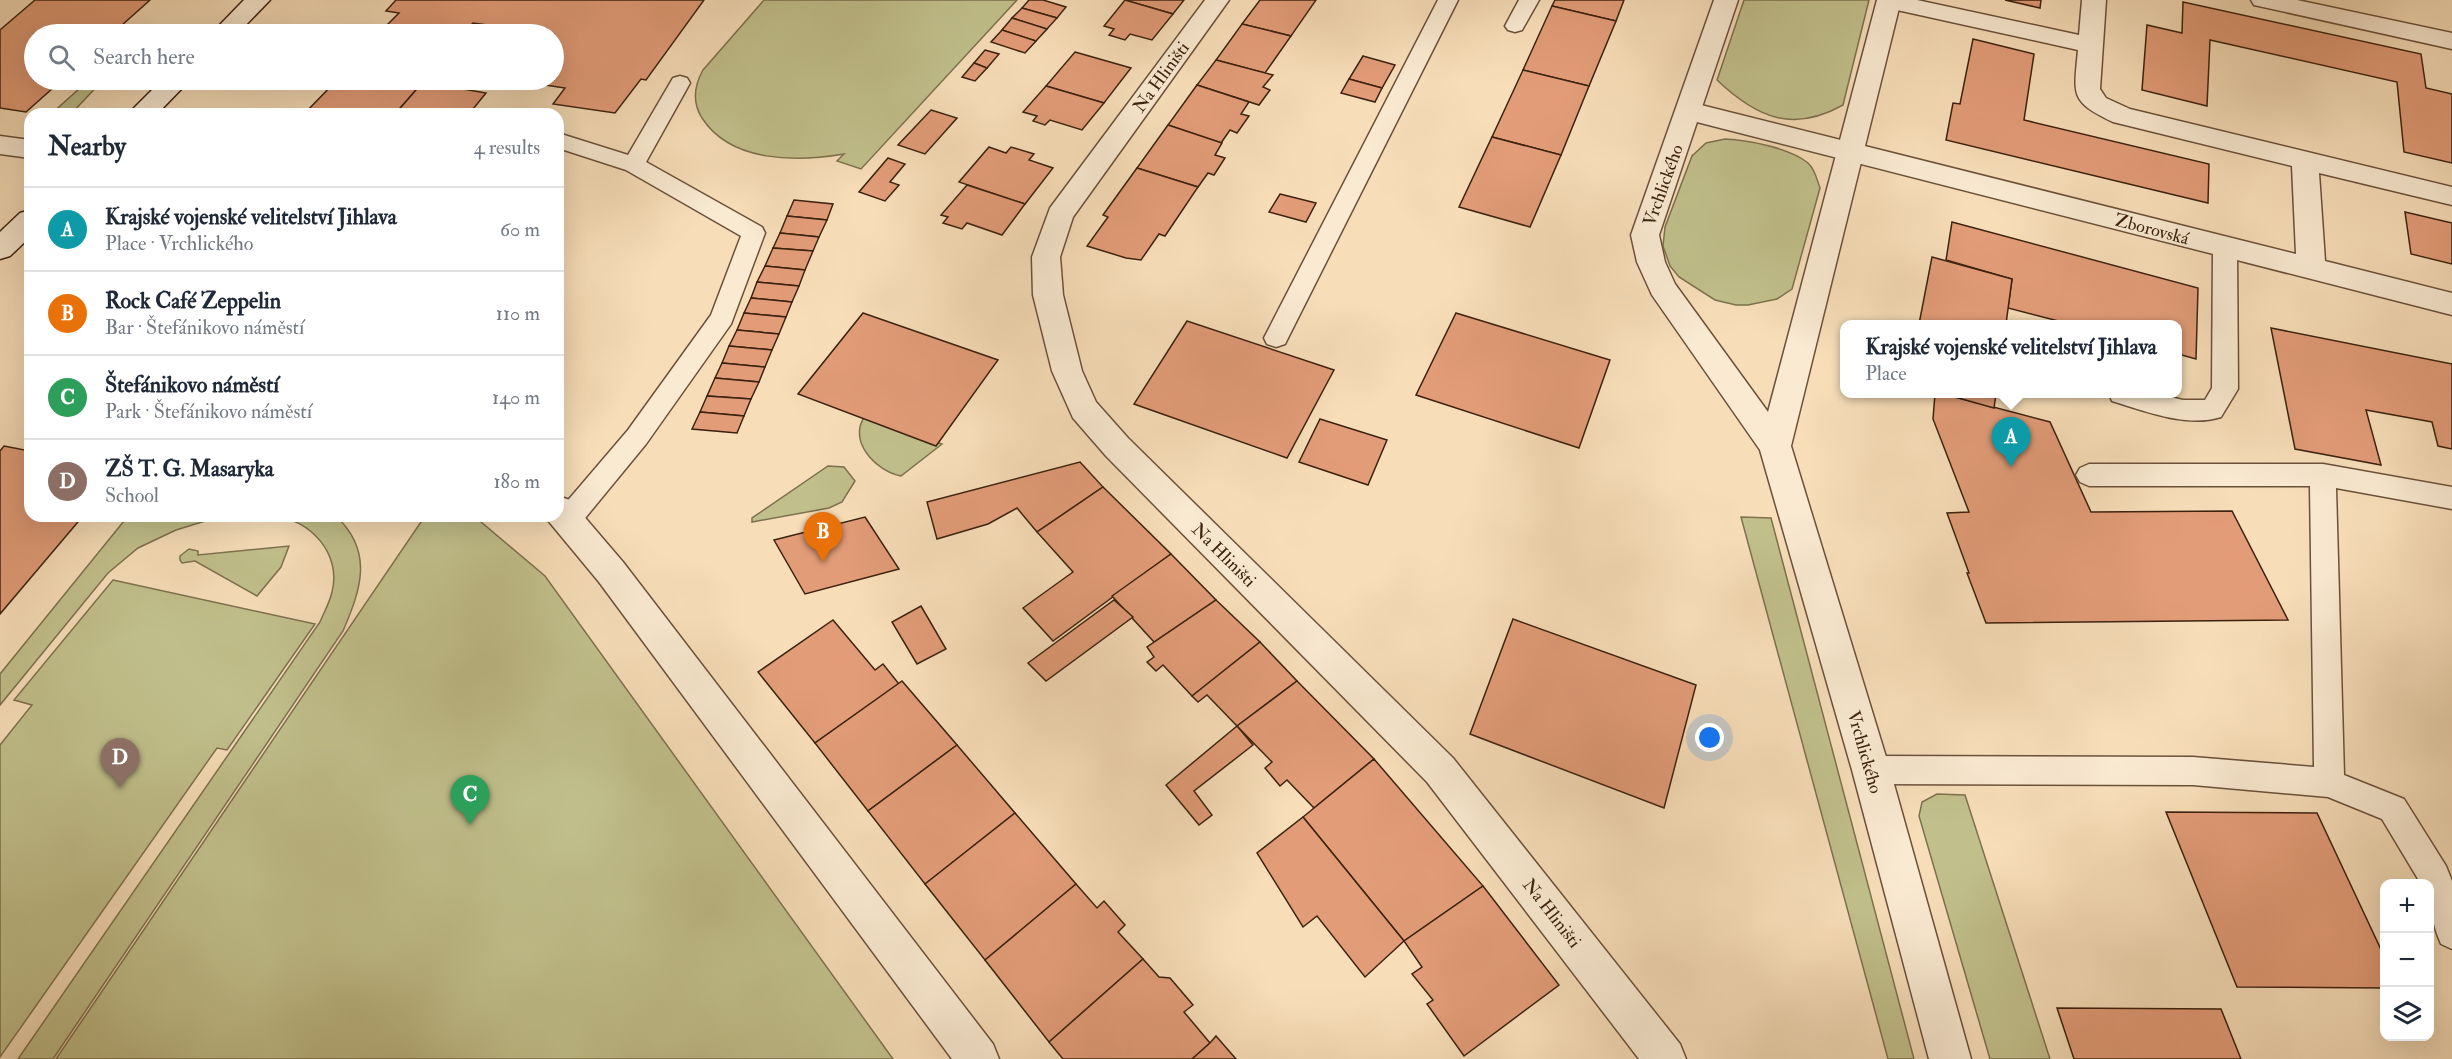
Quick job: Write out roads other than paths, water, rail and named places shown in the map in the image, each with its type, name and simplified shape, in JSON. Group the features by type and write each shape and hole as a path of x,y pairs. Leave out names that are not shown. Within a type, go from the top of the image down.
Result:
{"street":[{"path":"233,24 258,0"},
{"name":"Na Hliništi","path":"1217,0 1060,215 1046,257 1048,295 1067,371 1084,409 1117,447 1440,770 1665,1059"},
{"name":"Vrchlického","path":"1726,0 1645,235 1651,262 1662,288 1775,446 1871,770 1950,1059"},
{"path":"2094,0 2087,90 2097,104 2121,116 2452,196"},
{"path":"1775,446 1852,151 1888,1 2090,45"},
{"path":"2272,1 2452,41"},
{"path":"147,108 166,90"},
{"name":"Zborovská","path":"1689,111 2452,304"},
{"path":"0,145 24,148"},
{"path":"2306,161 2311,270"},
{"path":"0,249 24,226"},
{"path":"564,516 603,561 978,1059"}],"lane":[{"path":"1276,338 1448,0"},
{"path":"1515,26 1529,0"},
{"path":"634,165 680,83"},
{"path":"564,142 634,165 754,233 722,318 637,437 564,514"},
{"path":"2139,398 2183,410 2212,410 2225,389 2225,248"},
{"path":"2089,475 2323,475 2452,498"},
{"path":"2323,475 2329,783"},
{"path":"1871,770 2193,771 2329,783 2393,809 2435,877 2452,933"}],"place":[{"name":"Krajské vojenské velitelství Jihlava","path":"2011,467"},
{"name":"Rock Café Zeppelin","path":"823,562"},
{"name":"ZŠ T. G. Masaryka","path":"120,788"},
{"name":"Štefánikovo náměstí","path":"470,825"}]}
